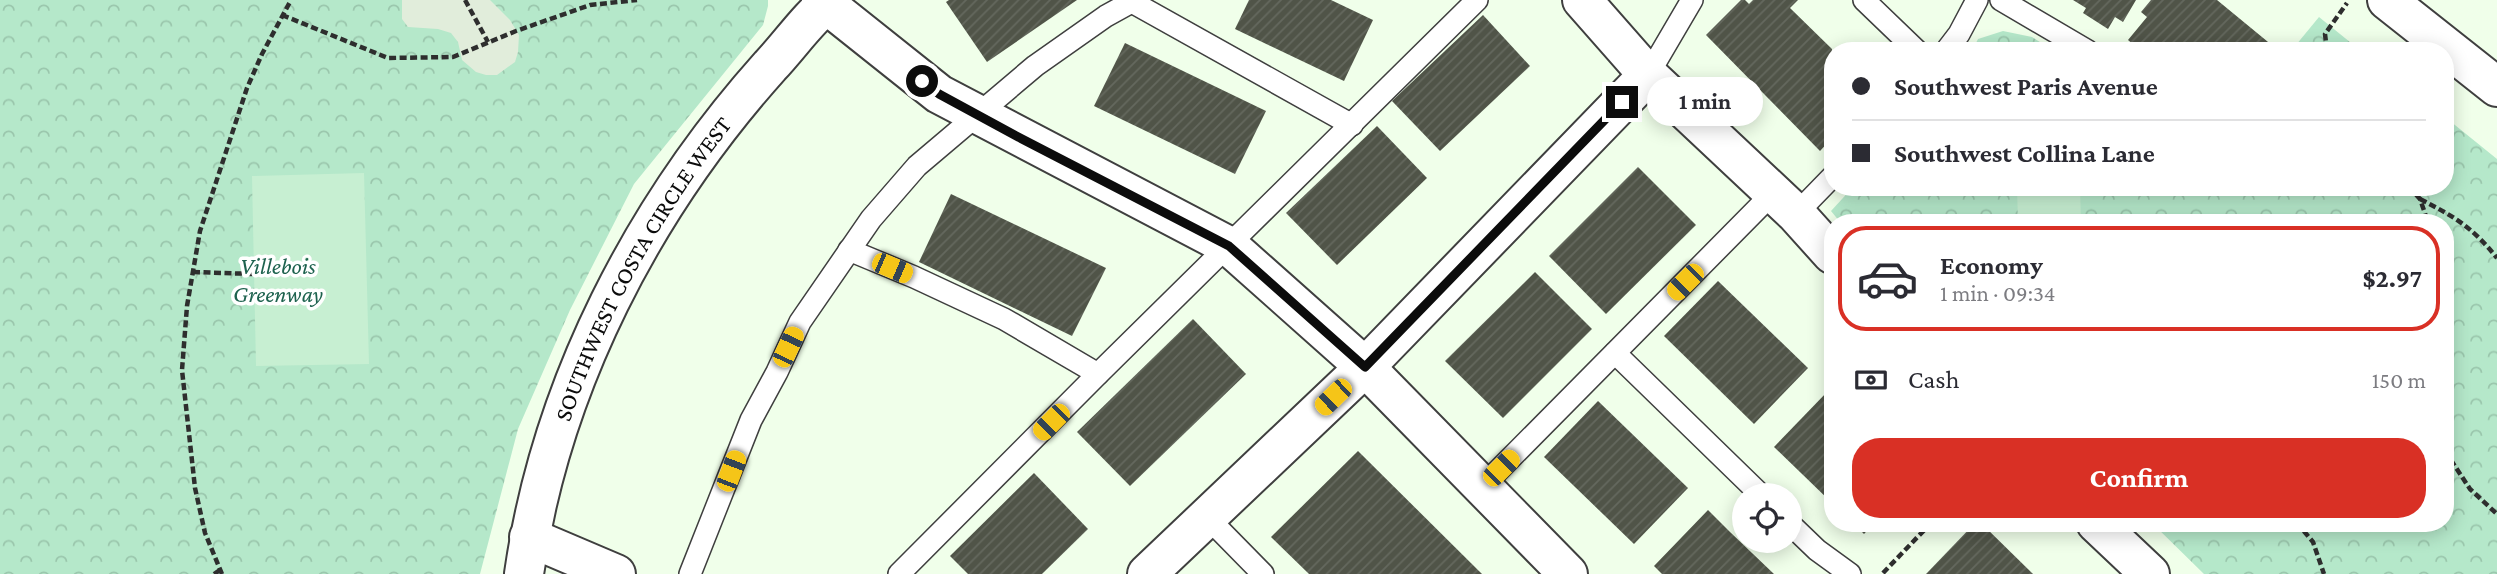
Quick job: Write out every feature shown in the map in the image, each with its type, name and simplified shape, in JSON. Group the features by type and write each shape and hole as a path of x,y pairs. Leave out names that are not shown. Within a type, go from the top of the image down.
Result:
{"street":[{"path":"1582,0 1648,75 1785,203 1824,245"},
{"path":"2386,0 2440,42"},
{"path":"826,1 939,94 1229,246 1365,367 1569,574"},
{"name":"SOUTHWEST COSTA CIRCLE WEST","path":"527,556 546,463 579,366 610,304 666,201 720,124 826,1"},
{"path":"2454,53 2497,87"},
{"path":"1147,574 1365,367 1648,75"},
{"path":"2106,532 2150,574"},
{"path":"527,556 616,574"}],"lane":[{"path":"900,574 1098,374 1477,0"},
{"path":"1648,75 1692,0"},
{"path":"1864,0 1908,42"},
{"path":"1953,42 1977,0"},
{"path":"2001,0 2073,42"},
{"path":"690,574 751,419 800,323 871,219 917,166 1035,66 1107,16 1134,1 1352,125"},
{"path":"1482,487 1615,353 1785,203 1824,181"},
{"path":"849,250 1004,319 1098,374"},
{"path":"1615,353 1748,483"},
{"path":"1207,517 1263,574"},
{"path":"1802,536 1850,574"}],"path":[{"path":"214,574 221,572 205,533 195,488 184,393 182,370 187,306 200,231 247,88 290,0"},
{"path":"465,0 488,42"},
{"path":"282,15 388,58 453,57 590,5 637,0"},
{"path":"2326,42 2325,34 2350,0"},
{"path":"2417,196 2449,214"},
{"path":"2420,199 2425,214"},
{"path":"2454,216 2482,240 2497,258"},
{"path":"193,272 254,274"},
{"path":"2454,465 2470,489 2497,514"},
{"path":"1882,574 1922,532"},
{"path":"2305,532 2313,542 2324,574"}],"green space":[{"name":"Villebois Greenway","path":"0,0 768,0 768,6 763,25 634,184 570,310 518,429 480,574 0,574"},
{"path":"2319,17 2350,42 2298,42"},
{"path":"2003,31 2032,37 2040,42 1976,42 1978,39"},
{"path":"2454,124 2497,159 2497,574 2204,574 2161,532 2454,532 2454,214 1833,214 1831,211 1845,196 2454,196"},
{"path":"364,173 369,364 256,366 252,176"},
{"path":"2017,196 2080,196 2081,214 2018,214"}],"shaded area":[{"path":"402,0 490,0 510,20 519,35 515,62 497,75 476,72 462,60 458,42 451,33 438,29 408,27 402,19"}],"building":[{"path":"1077,0 987,62 946,2"},
{"path":"1249,0 1331,0 1373,20 1344,81 1235,29"},
{"path":"1741,0 1749,4 1753,0 1798,0 1790,8 1825,42 1824,147 1820,151 1706,35"},
{"path":"2073,0 2136,0 2123,22 2115,17 2108,29 2083,13 2086,8"},
{"path":"2151,0 2217,0 2268,42 2130,42 2128,40 2147,17 2141,12"},
{"path":"1483,15 1530,66 1440,151 1392,101"},
{"path":"1125,43 1266,111 1235,174 1094,106"},
{"path":"1377,126 1427,178 1337,265 1286,213"},
{"path":"1638,167 1696,225 1606,314 1549,256"},
{"path":"951,194 1106,268 1072,336 919,262"},
{"path":"1535,272 1592,329 1503,418 1445,361"},
{"path":"1718,281 1808,368 1754,424 1664,336"},
{"path":"1193,319 1246,374 1130,486 1077,432"},
{"path":"1824,395 1824,495 1774,447"},
{"path":"1598,401 1688,488 1634,544 1544,457"},
{"path":"1358,451 1482,574 1309,574 1271,537"},
{"path":"1034,473 1088,529 1042,574 968,574 950,556"},
{"path":"1708,510 1732,533 1732,553 1752,553 1774,574 1662,574 1654,566"},
{"path":"1966,532 1990,532 2033,574 1926,574"}],"route":[{"path":"922,81 939,94 1022,139 1149,202 1229,246 1365,367 1622,102"}]}
